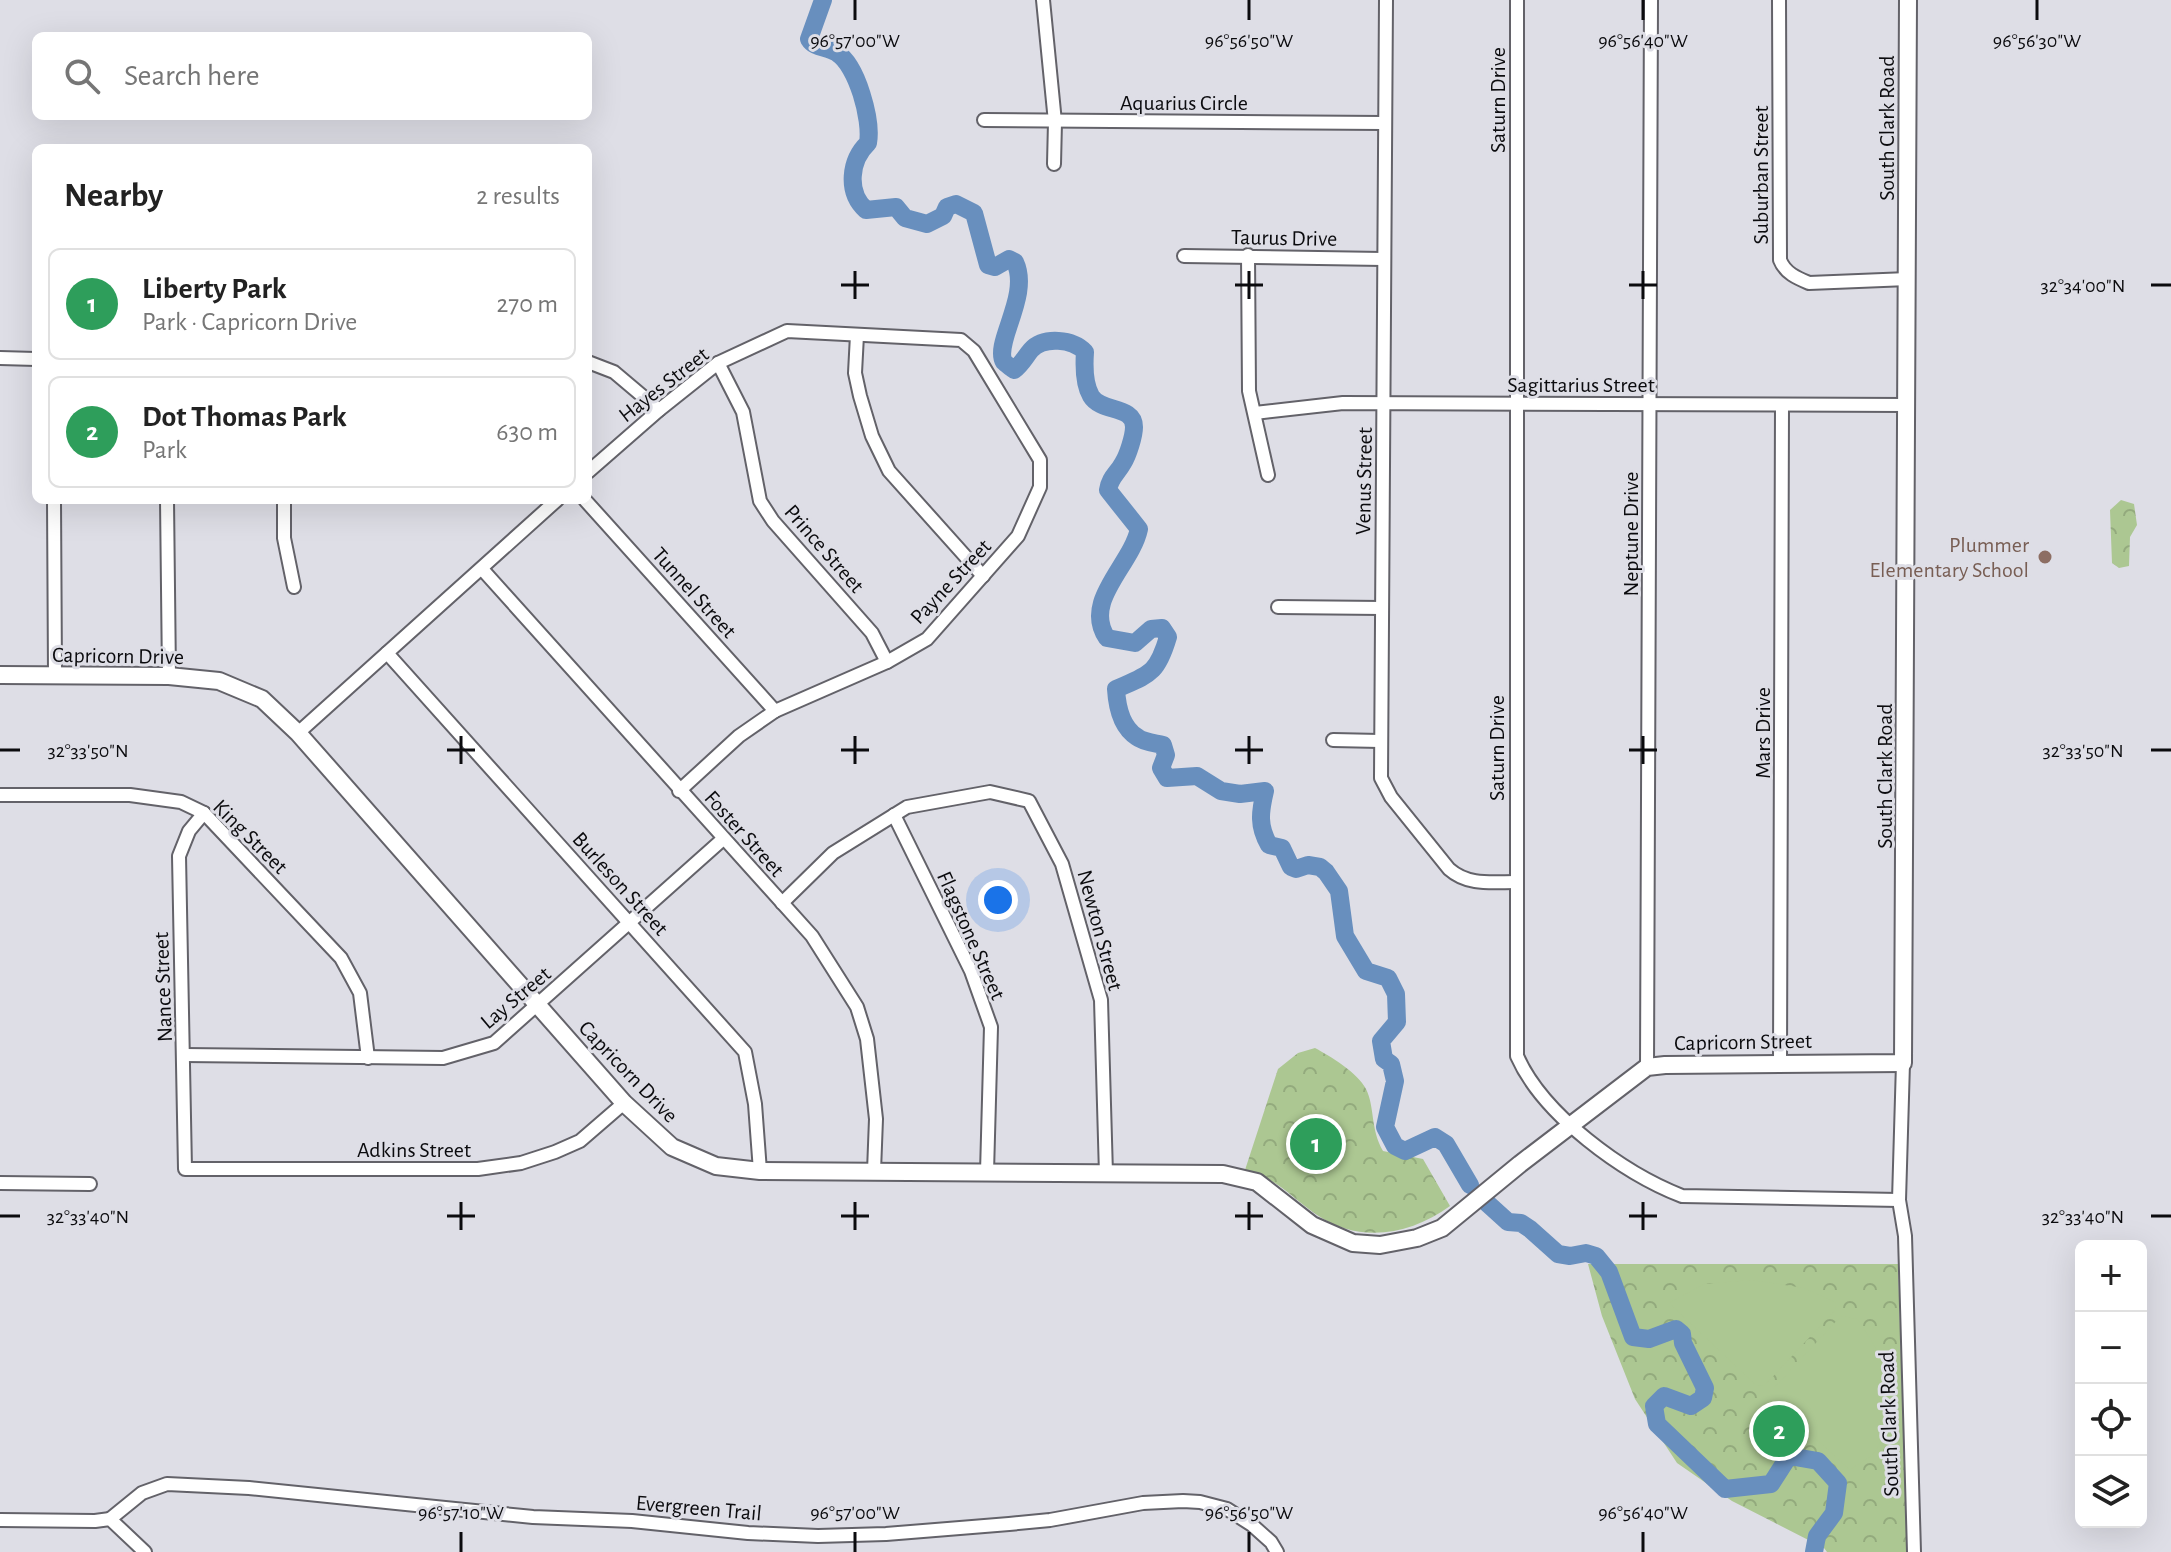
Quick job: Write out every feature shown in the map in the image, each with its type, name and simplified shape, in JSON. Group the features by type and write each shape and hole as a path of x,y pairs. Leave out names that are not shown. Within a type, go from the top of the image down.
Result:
{"street":[{"path":"1043,0 1055,122 1054,164"},
{"name":"Venus Street","path":"1386,0 1381,778 1391,797 1449,869 1459,877 1477,882 1516,882"},
{"name":"Saturn Drive","path":"1517,0 1517,1056 1525,1074 1570,1127 1655,1186 1682,1196 1899,1200"},
{"name":"Neptune Drive","path":"1647,1067 1651,0"},
{"name":"Suburban Street","path":"1779,0 1780,260 1783,268 1795,278 1809,283 1908,279"},
{"name":"South Clark Road","path":"1908,0 1903,1063 1899,1200 1905,1236 1914,1552"},
{"name":"Aquarius Circle","path":"984,120 1383,123"},
{"path":"1248,255 1249,391 1268,475"},
{"name":"Taurus Drive","path":"1184,256 1383,259"},
{"name":"Hayes Street","path":"592,469 718,363 787,331 961,340"},
{"path":"857,335 855,373 860,396 872,436 889,471 983,576"},
{"name":"Payne Street","path":"679,791 739,736 775,711 887,662 927,639 1018,536 1040,487 1040,460 974,351 961,340"},
{"path":"0,358 32,359"},
{"name":"Prince Street","path":"718,363 743,412 760,501 773,521 872,633 887,662"},
{"path":"592,364 614,372 659,410"},
{"name":"Sagittarius Street","path":"1255,413 1303,405 1384,403 1907,405"},
{"name":"Mars Drive","path":"1780,1062 1782,405"},
{"path":"54,504 55,674"},
{"path":"167,504 169,676"},
{"path":"284,504 284,538 294,587"},
{"path":"298,733 553,504"},
{"name":"Tunnel Street","path":"589,504 775,711"},
{"name":"Foster Street","path":"482,569 812,936 857,1007 867,1039 876,1119 874,1171"},
{"path":"1278,607 1382,608"},
{"name":"Burleson Street","path":"387,653 745,1052 755,1104 760,1171"},
{"name":"Capricorn Drive","path":"0,675 169,676 219,681 262,699 298,733 624,1103 672,1147 716,1166 760,1171 1223,1174 1257,1182 1312,1225 1353,1243 1380,1245 1417,1238 1442,1228 1520,1164"},
{"path":"1333,740 1380,741"},
{"name":"Newton Street","path":"894,815 907,807 990,792 1029,801 1062,864 1101,1000 1106,1174"},
{"name":"King Street","path":"0,795 130,795 181,802 204,813 341,958 360,993 368,1058"},
{"name":"Nance Street","path":"185,1169 179,856 189,831 204,813"},
{"path":"782,903 833,853 894,815"},
{"name":"Flagstone Street","path":"894,815 971,971 991,1027 987,1172"},
{"name":"Lay Street","path":"184,1055 443,1058 494,1043 723,839"},
{"name":"Capricorn Street","path":"1520,1164 1647,1067 1780,1062 1903,1063"},
{"name":"Adkins Street","path":"185,1169 478,1169 521,1163 580,1141 624,1103"},
{"path":"0,1183 90,1184"},
{"name":"Evergreen Trail","path":"110,1519 142,1493 167,1484 249,1488 533,1517 632,1521 748,1533 818,1536 1009,1524 1143,1503 1191,1501 1227,1509 1252,1525 1277,1552"},
{"path":"0,1520 110,1519 145,1552"}],"green space":[{"path":"2121,500 2134,504 2137,525 2130,537 2129,566 2119,568 2112,563 2110,510"},
{"path":"1315,1048 1357,1077 1366,1089 1376,1135 1383,1151 1423,1159 1450,1206 1418,1224 1367,1233 1333,1224 1276,1184 1245,1170 1278,1069 1298,1053"},
{"path":"1588,1264 1898,1264 1907,1552 1827,1552 1732,1501 1677,1463 1635,1399 1602,1316"},
{"path":"1752,1280 1804,1288 1835,1302 1836,1309 1765,1385 1757,1386 1669,1303 1704,1284"},
{"path":"1841,1316 1857,1319 1874,1345 1886,1374 1890,1403 1888,1419 1875,1452 1850,1470 1773,1399 1773,1389"}],"waterway":[{"path":"823,0 809,39 844,59 857,81 868,121 868,143 857,158 853,176 855,194 860,203 866,210 896,207 905,218 927,224 943,216 947,207 956,204 974,213 988,265 995,267 1009,259 1015,262 1019,275 1016,304 1003,343 1004,362 1014,370 1031,350 1043,343 1058,341 1073,344 1085,352 1086,380 1091,396 1133,420 1134,431 1129,450 1108,490 1139,529 1104,597 1100,611 1101,624 1107,638 1135,643 1151,629 1162,628 1168,637 1156,666 1137,680 1116,689 1124,722 1140,739 1163,745 1166,755 1161,768 1167,778 1197,776 1221,791 1240,794 1265,791 1261,819 1269,845 1282,848 1291,867 1296,869 1308,865 1320,867 1326,872 1339,891 1345,936 1366,971 1388,978 1396,994 1397,1022 1381,1041 1384,1059 1391,1064 1395,1081 1385,1127 1395,1146 1405,1151 1435,1137 1446,1144 1470,1185"},
{"path":"1487,1203 1508,1222 1521,1223 1530,1229 1558,1254 1570,1256 1586,1253 1596,1256 1609,1272 1633,1337 1649,1339 1676,1329 1682,1334 1683,1343 1705,1388 1703,1398 1691,1406 1664,1396 1654,1406 1657,1424 1725,1489 1771,1484 1789,1456 1818,1461 1838,1483 1834,1513 1817,1536 1814,1552"}],"place":[{"name":"Plummer Elementary School","path":"2045,557"},
{"name":"Liberty Park","path":"1316,1144"},
{"name":"Dot Thomas Park","path":"1779,1431"}]}
